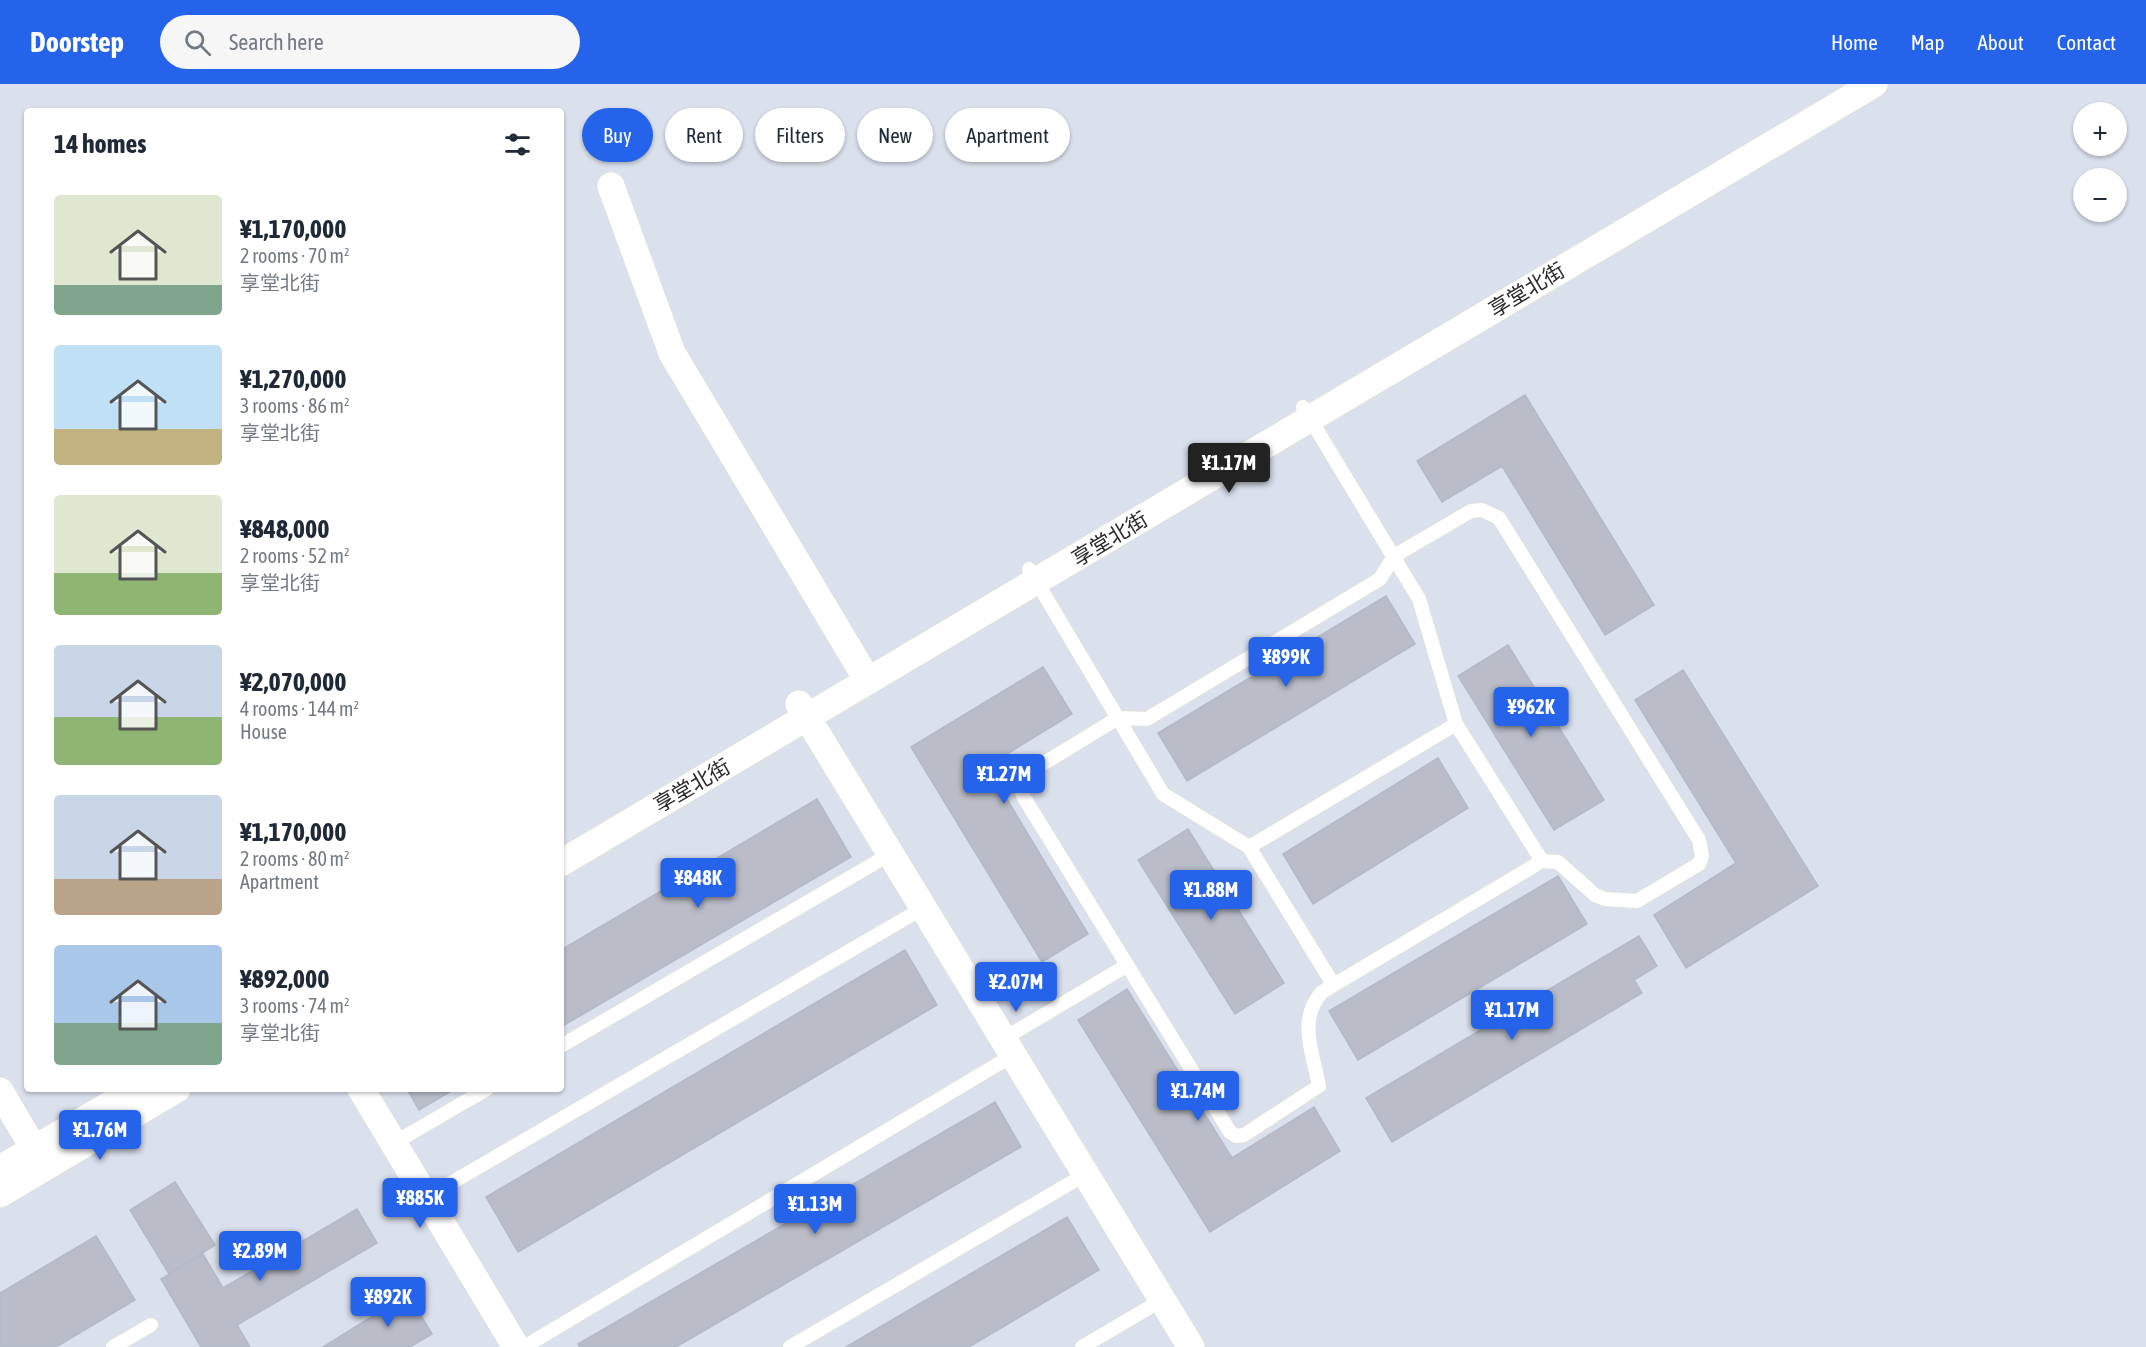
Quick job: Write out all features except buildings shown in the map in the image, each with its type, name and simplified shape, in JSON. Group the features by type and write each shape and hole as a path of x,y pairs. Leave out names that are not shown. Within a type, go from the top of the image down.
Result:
{"street":[{"name":"享堂北街","path":"1307,413 1843,84"},
{"name":"享堂北街","path":"564,861 864,675 1307,413 1874,84"},
{"path":"611,186 672,353 864,675"},
{"name":"享堂北街","path":"564,840 804,711"},
{"path":"804,711 1010,1046 1191,1347"},
{"path":"0,1091 40,1158"},
{"path":"0,1194 40,1158 133,1092"},
{"path":"0,1170 40,1158 171,1092"},
{"path":"363,1092 516,1347"}],"lane":[{"path":"1307,413 1419,599 1456,724 1542,861"},
{"path":"1482,510 1499,518 1702,849 1699,864 1636,901 1605,899 1594,895 1558,862 1542,861 1333,984 1313,1003 1308,1015 1308,1027 1319,1086 1244,1135 1236,1136 1230,1132 1126,966 1023,796 1020,783 1029,769 1118,718 1147,719 1380,579 1394,556 1471,511 1482,510"},
{"path":"1033,575 1163,794 1249,847 1333,984"},
{"path":"1249,847 1456,724"},
{"path":"564,1044 892,853"},
{"path":"427,1197 925,907"},
{"path":"524,1347 1010,1046 1126,966"},
{"path":"394,1143 482,1092"},
{"path":"790,1347 1086,1174"},
{"path":"1082,1347 1162,1300"},
{"path":"113,1347 151,1325"}]}
